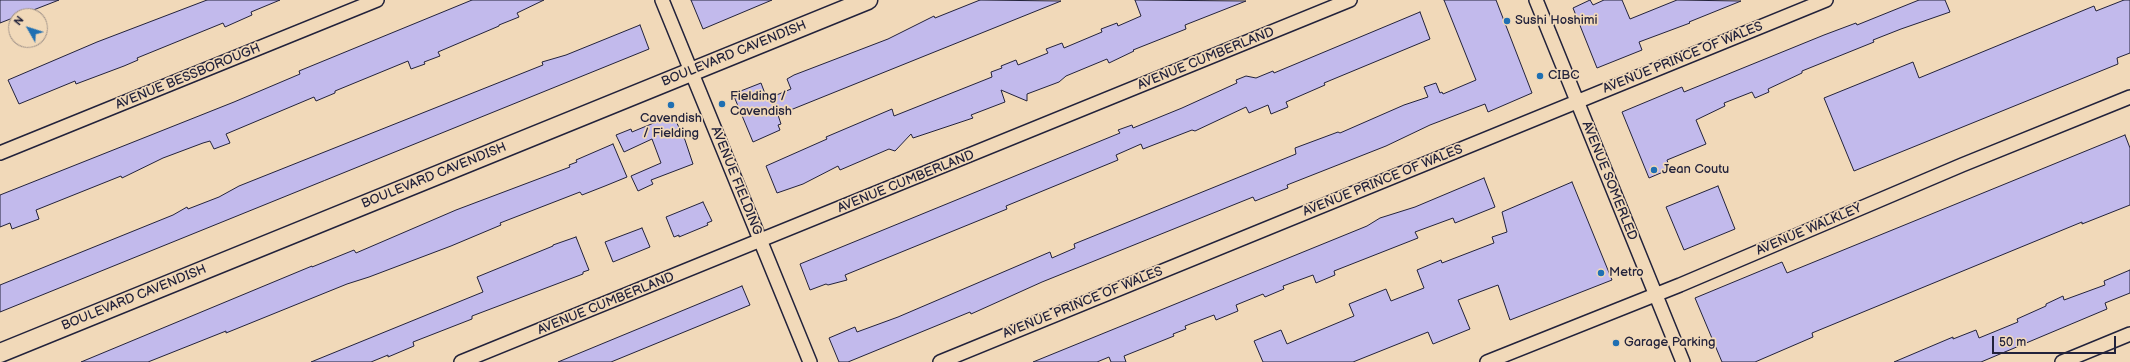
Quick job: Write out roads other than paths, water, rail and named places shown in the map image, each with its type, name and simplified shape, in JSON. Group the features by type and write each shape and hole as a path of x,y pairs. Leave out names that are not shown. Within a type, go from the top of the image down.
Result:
{"main road":[{"name":"BOULEVARD CAVENDISH","path":"0,353 868,0"}],"street":[{"name":"AVENUE BESSBOROUGH","path":"0,153 377,0"},
{"name":"AVENUE FIELDING","path":"662,0 810,362"},
{"name":"AVENUE CUMBERLAND","path":"461,362 1350,0"},
{"name":"AVENUE SOMERLED","path":"1536,0 1683,362"},
{"name":"AVENUE PRINCE OF WALES","path":"940,362 1826,0"},
{"name":"AVENUE WALKLEY","path":"1487,362 1656,295 1962,165 2130,97"},
{"path":"2062,362 2130,334"}],"place":[{"name":"Sushi Hoshimi","path":"1507,21"},
{"name":"CIBC","path":"1540,76"},
{"name":"Fielding / Cavendish","path":"722,104"},
{"name":"Cavendish / Fielding","path":"671,105"},
{"name":"Jean Coutu","path":"1654,170"},
{"name":"Metro","path":"1601,273"},
{"name":"Garage Parking","path":"1616,343"}]}
